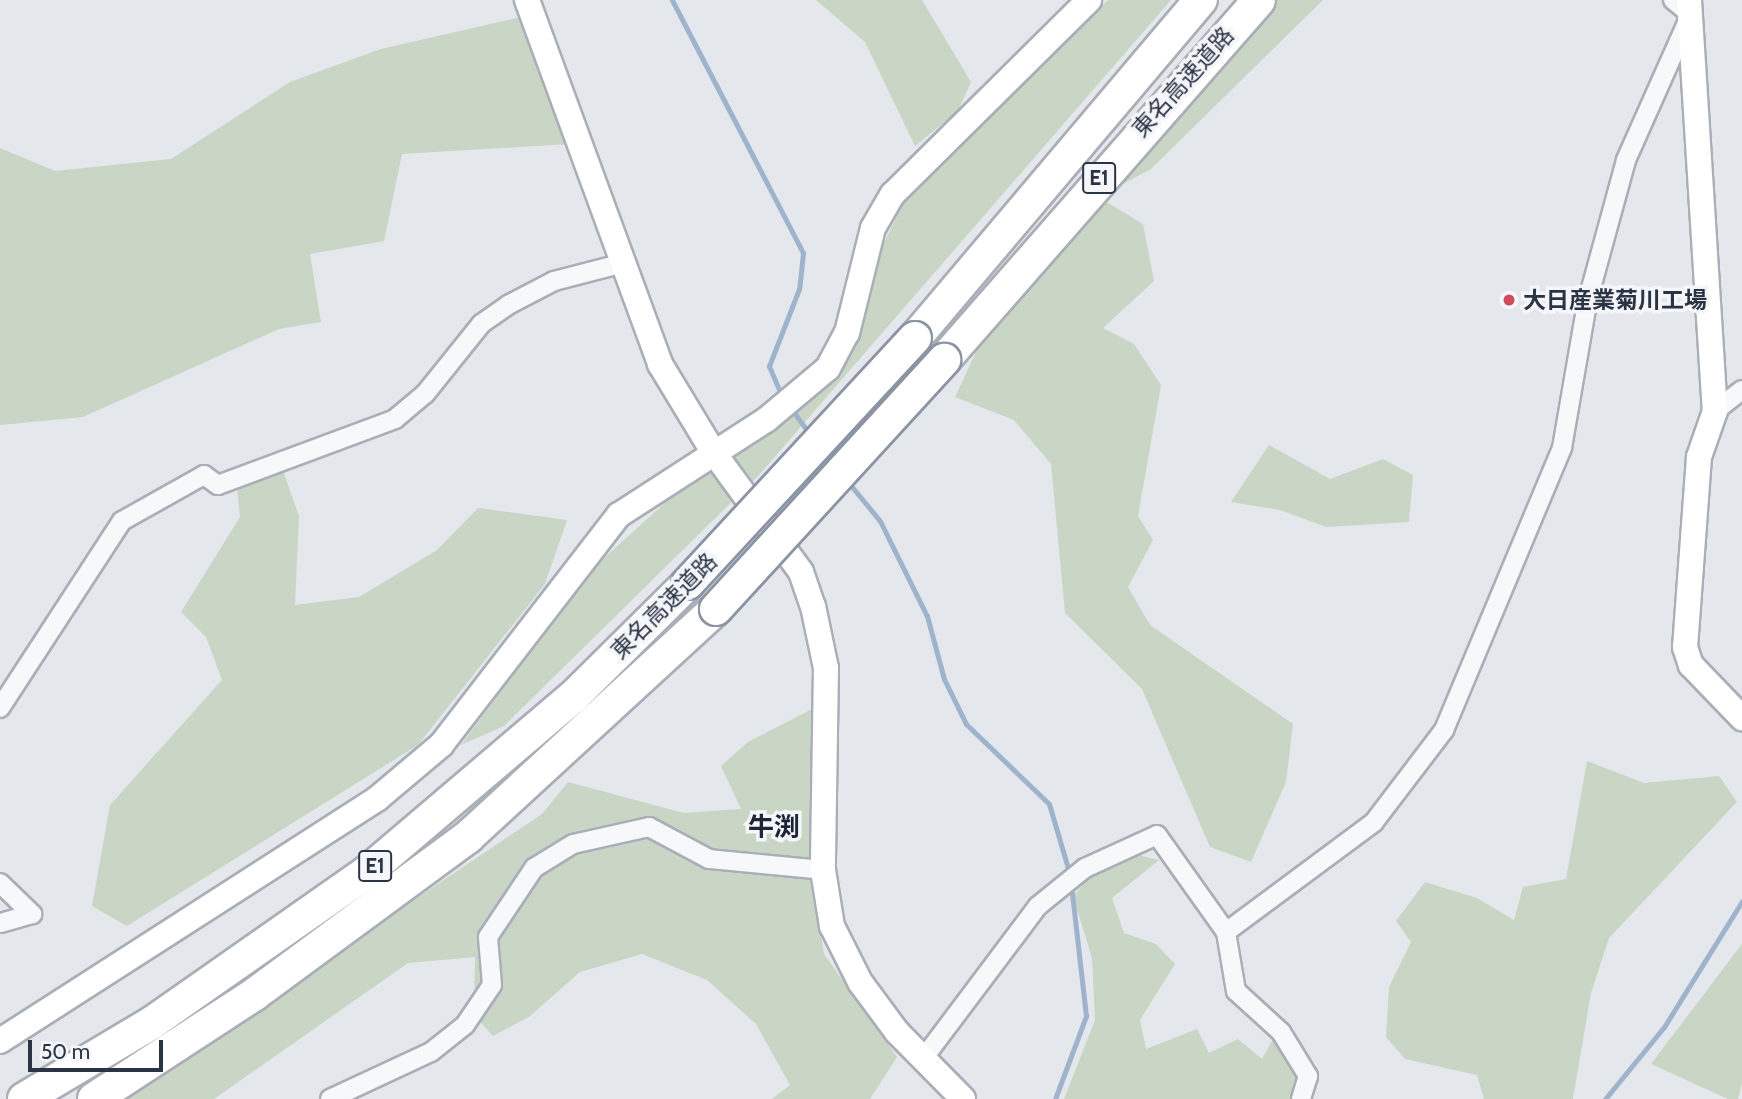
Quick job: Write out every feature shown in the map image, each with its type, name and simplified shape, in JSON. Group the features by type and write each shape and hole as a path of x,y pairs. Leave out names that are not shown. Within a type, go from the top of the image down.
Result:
{"highway":[{"name":"東名高速道路","path":"24,1099 153,1022 366,873 573,697 688,583 915,338 1201,0"},
{"name":"東名高速道路","path":"94,1099 266,986 468,837 716,609 944,360 1259,0"}],"street":[{"path":"527,0 620,264 660,364 714,453 801,572 818,625 826,668 823,870 832,926 860,982 923,1059 963,1099"},
{"path":"0,1041 412,772 441,745 619,515 714,453 828,368 846,333 873,228 893,194 1089,0"},
{"path":"1687,4 1715,411 1699,457 1685,646 1690,665 1742,718"},
{"path":"1226,932 1374,822 1444,730 1562,448 1587,303 1626,160 1687,4"},
{"path":"0,708 122,520 204,475 218,485 395,419 425,394 481,324 508,305 554,281 620,264"},
{"path":"1715,411 1742,390"},
{"path":"330,1099 431,1052 465,1026 492,985 488,937 534,868 573,844 649,827 709,859 823,870"},
{"path":"923,1059 1038,906 1085,868 1136,841 1157,835 1226,932 1236,991 1280,1032 1308,1076 1301,1099"},
{"path":"0,883 32,914 0,923"}],"green space":[{"path":"816,0 922,0 971,82 958,111 915,146 865,42"},
{"path":"1108,0 1171,0 759,475 504,726 461,745 591,570 669,499 841,377 879,253 906,198"},
{"path":"1276,0 1323,0 1151,169 1106,193"},
{"path":"521,17 569,144 402,154 384,241 310,254 321,322 279,329 83,417 0,425 0,148 55,171 171,159 290,82 381,49"},
{"path":"1105,201 1143,224 1154,281 1103,328 1134,344 1161,385 1138,516 1153,540 1128,587 1150,625 1293,724 1286,782 1251,862 1210,847 1142,689 1065,613 1051,464 1014,420 955,397 976,352"},
{"path":"1269,445 1330,479 1383,459 1413,475 1409,522 1326,527 1280,510 1231,502"},
{"path":"283,471 299,516 295,605 359,597 437,550 478,508 567,520 545,584 418,745 127,926 92,906 110,805 222,680 206,637 181,612 240,517 237,487"},
{"path":"816,707 812,878 824,954 897,1057 870,1099 772,1099 790,1085 756,1024 707,980 642,954 580,972 530,1016 493,1036 474,1015 475,957 408,963 214,1099 117,1099 542,814 568,782 684,813 741,809 721,766 748,742"},
{"path":"1587,761 1644,783 1719,776 1737,802 1609,938 1591,993 1573,1099 1484,1099 1477,1075 1405,1059 1386,1037 1389,987 1411,942 1396,921 1425,882 1477,898 1514,920 1523,887 1566,879"},
{"path":"1134,854 1159,860 1112,898 1124,933 1156,944 1175,964 1140,1020 1146,1049 1197,1029 1209,1053 1238,1039 1262,1059 1274,1037 1303,1062 1298,1099 1064,1099 1095,1020 1092,958 1073,896 1092,875"},
{"path":"1742,944 1742,1083 1738,1099 1728,1099 1651,1064"}],"waterway":[{"path":"672,0 803,253 799,289 769,366 782,396"},
{"path":"790,407 811,436"},
{"path":"848,482 880,521 927,616 944,679 966,724 1049,804 1070,875"},
{"path":"1055,1099 1086,1016 1071,885"},
{"path":"1605,1099 1664,1027 1742,901"}],"place":[{"name":"大日産業菊川工場","path":"1509,300"}],"district":[{"name":"牛渕","path":"774,828"}]}
